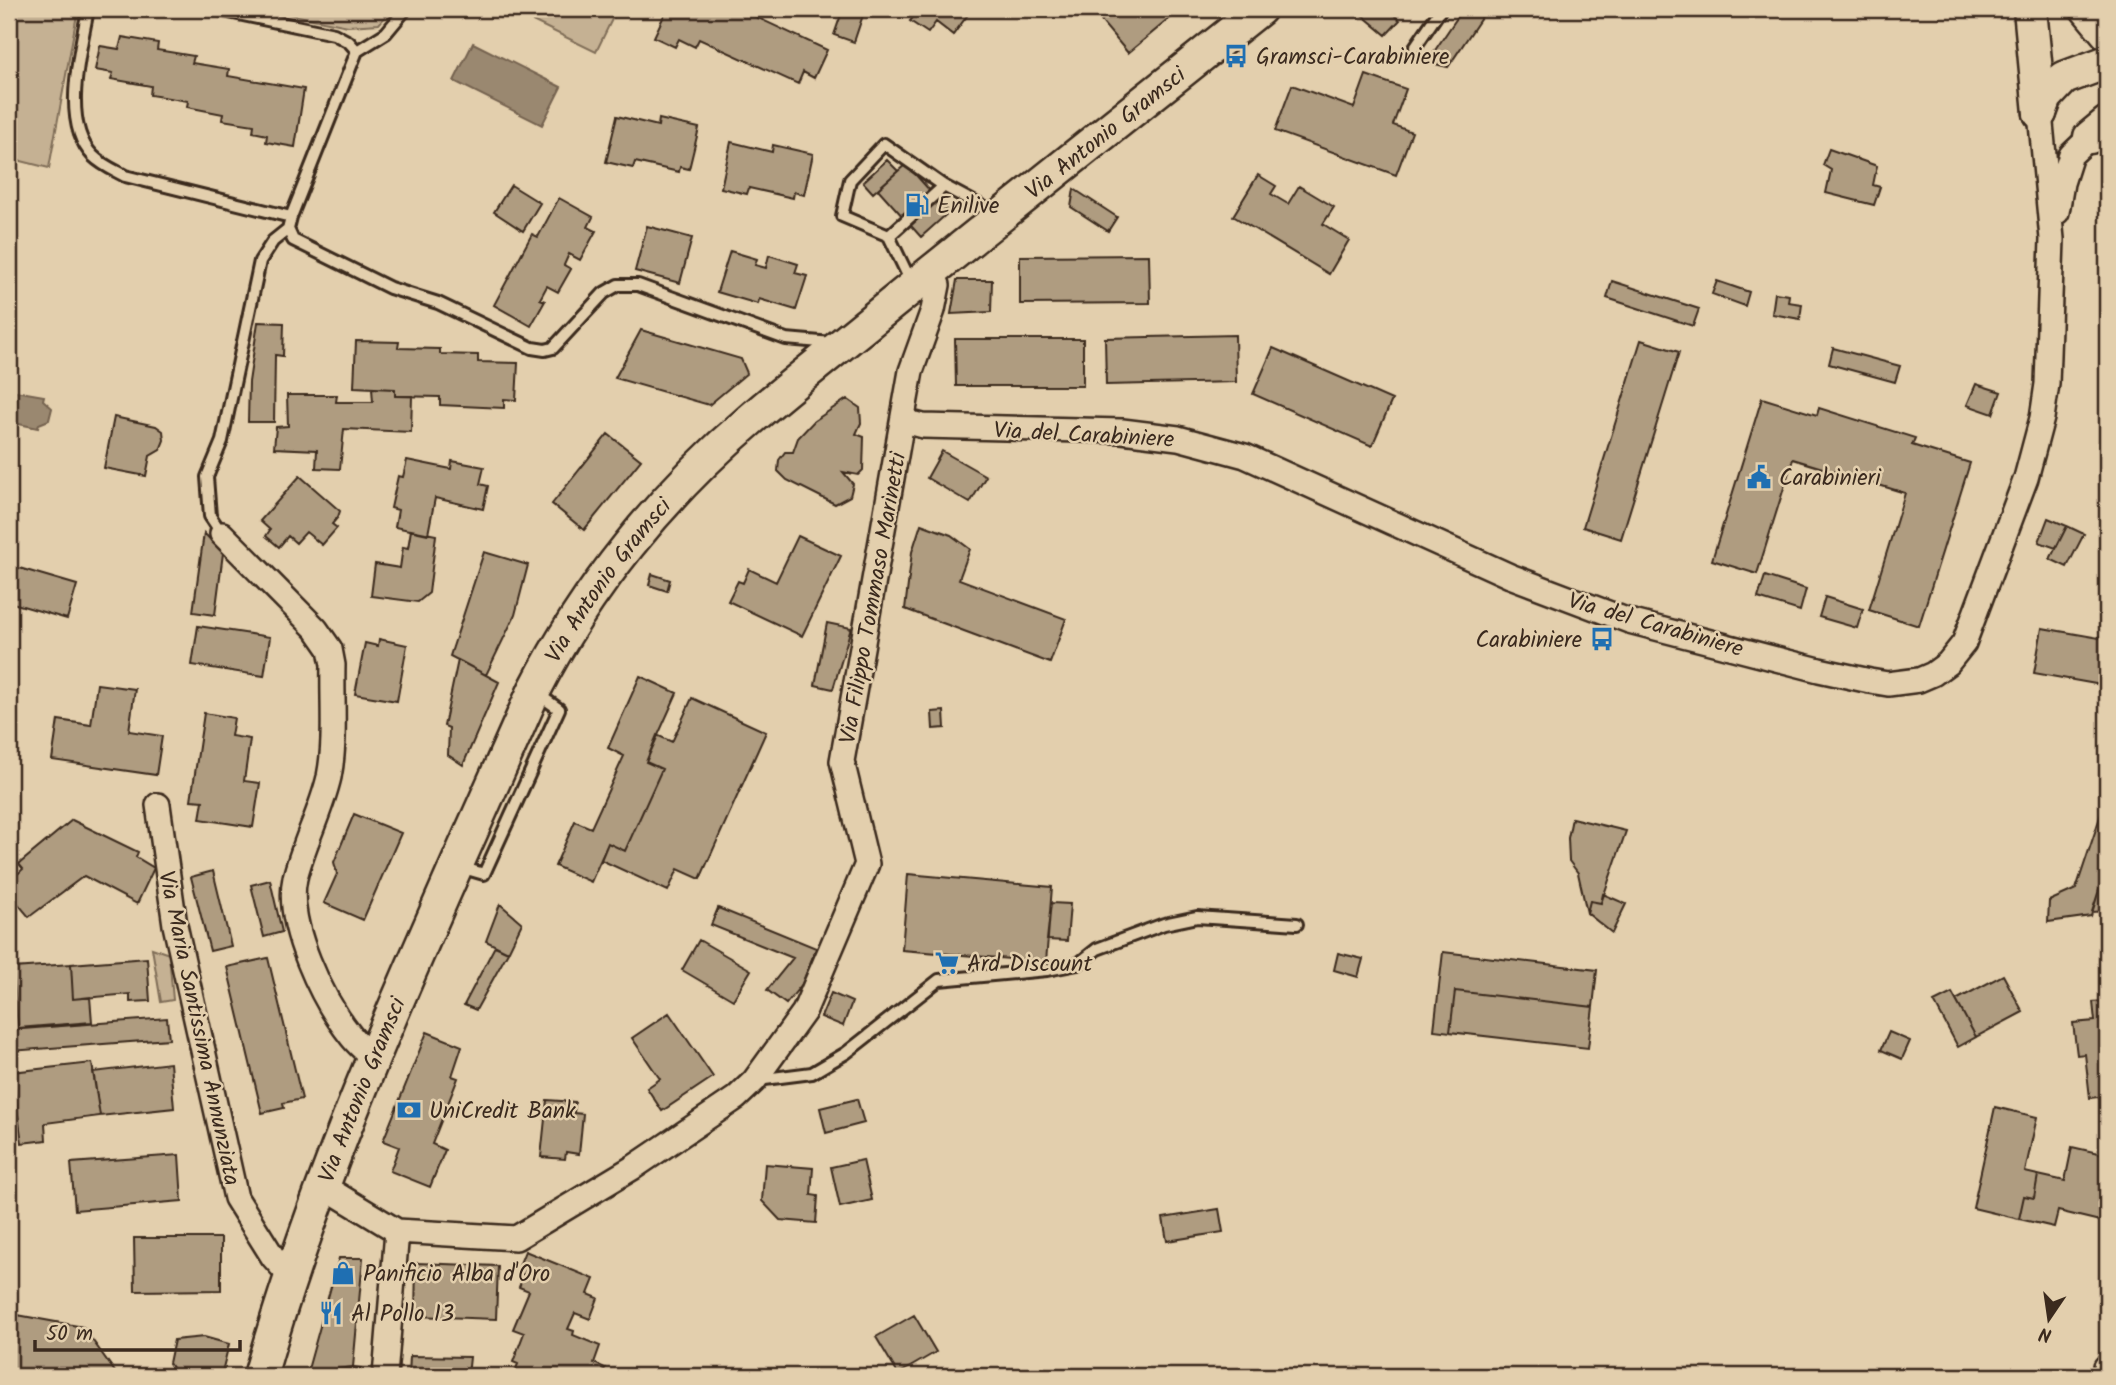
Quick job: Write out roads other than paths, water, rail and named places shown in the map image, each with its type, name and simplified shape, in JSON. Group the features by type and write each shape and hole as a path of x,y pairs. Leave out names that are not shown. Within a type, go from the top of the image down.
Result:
{"main road":[{"name":"Via Antonio Gramsci","path":"260,1376 290,1276 373,1059 534,691 557,647 599,585 632,542 683,484 748,421 1260,9"},
{"path":"2030,9 2040,113"},
{"path":"2087,9 2107,33"},
{"path":"2040,113 2046,97 2064,78 2107,62"}],"street":[{"path":"2040,113 2052,239"},
{"path":"2052,239 2062,183 2071,155 2099,130"},
{"name":"Via del Carabiniere","path":"904,421 923,426 1122,431 1178,438 1245,456 1510,576 1629,621 1819,670 1888,684 1904,683 1933,674 1948,663 1964,643 2025,478 2042,418 2046,384 2052,239"},
{"name":"Via Filippo Tommaso Marinetti","path":"323,1186 397,1231 516,1238 634,1167 736,1098 754,1081 804,1012 867,864 842,761 911,371 939,285 923,278"},
{"path":"222,534 316,629 330,649 333,665 330,774 295,880 293,901 298,928 314,972 331,1007 351,1036 373,1059"},
{"name":"Via Maria Santissima Annunziata","path":"158,805 175,925 236,1198 273,1257 290,1276"},
{"path":"385,1376 397,1231"}],"lane":[{"path":"88,9 76,80 75,115 80,135 91,155 125,176 291,217"},
{"path":"214,9 334,34 349,42 357,51"},
{"path":"222,534 210,516 207,477 222,441 260,261 273,241 288,229 357,51 386,33 406,9"},
{"path":"1415,47 1441,9"},
{"path":"923,278 890,236 842,216 850,180 884,145 944,186 1001,216"},
{"path":"890,236 944,186"},
{"path":"288,229 293,240 363,275 390,288 438,303 533,348 553,348 604,293 618,285 638,285 786,339 842,344"},
{"path":"754,1081 812,1073 846,1053 939,980 1047,970 1078,964 1097,949 1164,925 1197,917 1297,924"}],"place":[{"name":"Gramsci-Carabiniere","path":"1236,56"},
{"name":"Enilive","path":"917,205"},
{"name":"Carabinieri","path":"1759,477"},
{"name":"Carabiniere","path":"1602,639"},
{"name":"Ard Discount","path":"947,963"},
{"name":"UniCredit Bank","path":"409,1110"},
{"name":"Panificio Alba d'Oro","path":"343,1273"},
{"name":"Al Pollo 13","path":"331,1313"}]}
